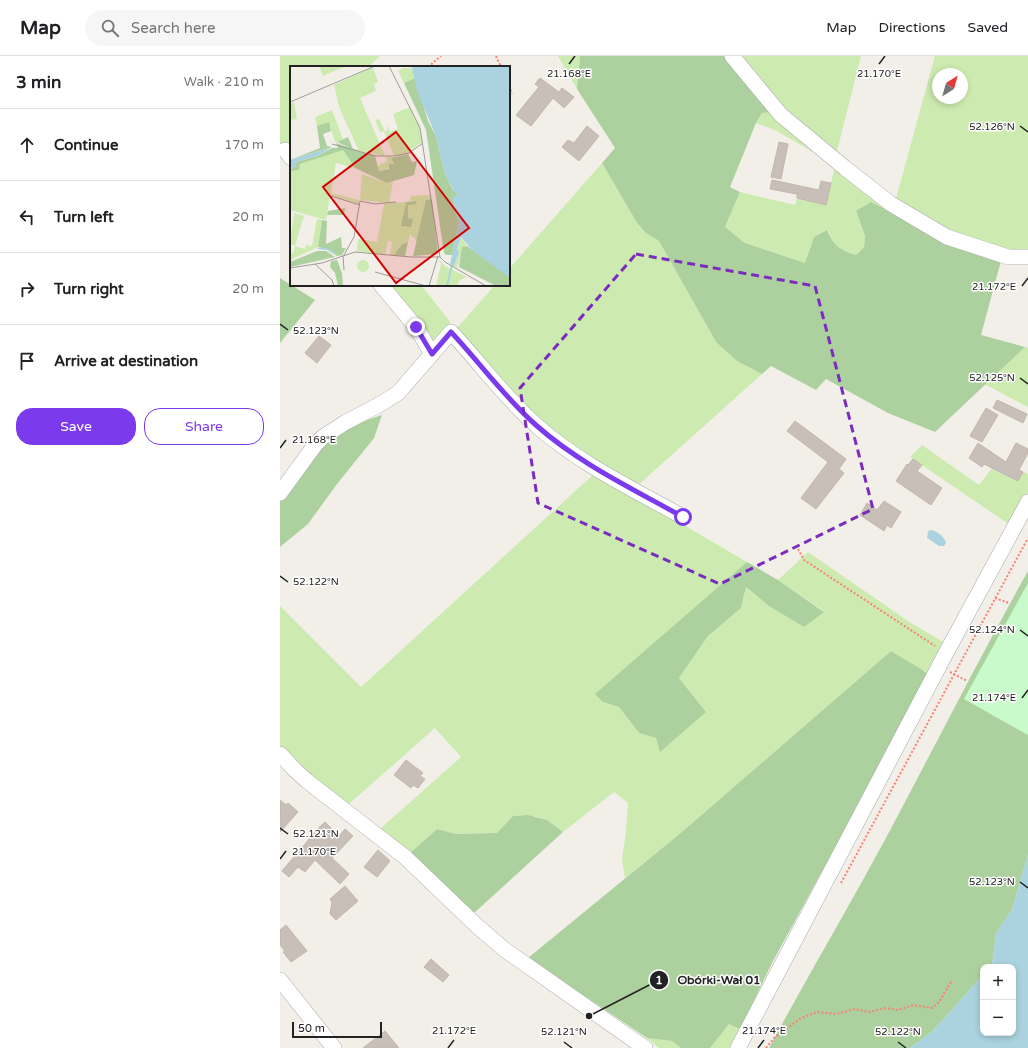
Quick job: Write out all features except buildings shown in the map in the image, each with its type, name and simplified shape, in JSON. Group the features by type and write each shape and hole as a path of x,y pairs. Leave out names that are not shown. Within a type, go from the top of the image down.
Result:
{"street":[{"path":"732,56 781,115 891,204 947,237 1008,257 1028,257"},
{"path":"382,286 416,327 432,354"},
{"path":"280,493 315,445 323,437 346,422 378,406 398,393 451,332 503,392 536,426 578,458 683,517"},
{"path":"738,1048 946,653 1028,502"},
{"path":"280,754 294,770 405,858 477,926 505,950 645,1048"},
{"path":"280,980 334,1048"}],"path":[{"path":"429,66 441,56"},
{"path":"496,56 501,66"},
{"path":"510,89 512,94"},
{"path":"840,887 1028,538"},
{"path":"798,549 804,560 831,579 946,653"},
{"path":"995,598 1009,603"},
{"path":"954,675 967,681"},
{"path":"766,1048 775,1037 800,1018 817,1012 836,1014 855,1009 869,1012 886,1008 898,1010 913,1005 932,1008 940,1002 952,980"}],"highlighted area":[{"path":"636,254 815,286 873,509 720,584 538,503 520,388"}],"green space":[{"path":"280,56 380,56 369,66 290,66 290,153 280,149"},
{"path":"558,56 580,56 577,89"},
{"path":"580,56 725,56 772,112 762,113 756,123 730,187 740,192 725,227 745,243 805,263 814,237 827,230 832,240 838,247 856,255 864,247 865,236 856,211 871,202 912,223 1001,261 981,335 1025,347 935,432 888,413 826,379 816,390 771,366 762,374 737,361 716,342 659,241 646,233 637,223 602,163 615,148 577,89"},
{"path":"739,56 861,56 836,155 780,108"},
{"path":"935,56 1028,56 1028,251 1004,250 948,234 895,202"},
{"path":"772,112 823,158 775,130 756,123 762,113"},
{"path":"602,163 637,223 646,233 659,241 716,342 737,361 762,374 635,488 586,458 531,413 456,329 494,286 510,286 510,268"},
{"path":"840,168 912,223 856,212 865,236 864,247 856,255 838,247 828,230 814,237 805,263 745,243 725,227 740,192 795,205 797,198 826,205 834,170"},
{"path":"280,278 290,284 290,286 293,286 315,300 280,343"},
{"path":"388,286 422,286 451,323 432,346"},
{"path":"1025,347 1028,348 1028,407 984,384"},
{"path":"382,415 374,438 337,484 308,524 280,547 280,498 321,444 352,425"},
{"path":"922,445 979,485 992,468 997,458 1028,474 1028,493 1010,525 910,457"},
{"path":"595,473 747,562 603,702 619,707 639,733 656,738 706,712 679,678 708,636 741,608 746,587 769,606 824,611 778,580 808,552 911,623 945,643 927,674 891,651 683,831 625,878 622,859 628,803 614,792 563,832 551,823 534,816 513,816 497,833 456,834 437,829 409,854 380,829 461,757 435,728 349,804 286,755 280,748 280,606 361,687"},
{"path":"747,562 778,580 824,612 804,627 769,606 746,587 741,608 708,636 679,678 706,712 660,752 656,738 639,733 619,707 603,702 595,694"},
{"path":"1028,571 1028,855 1012,910 996,933 992,964 980,964 980,978 933,1031 910,1048 769,1048 873,863"},
{"path":"1028,583 1028,735 964,699"},
{"path":"891,651 929,675 772,963 740,1029 729,1024 710,1048 681,1048 672,1041 647,1038 528,958 683,831"},
{"path":"528,815 547,820 563,832 473,914 409,854 437,829 456,834 497,833 513,816"},
{"path":"729,1023 740,1029 729,1048 710,1048"},
{"path":"647,1038 672,1041 681,1048 659,1048"}],"water":[{"path":"930,530 935,531 942,536 946,543 944,546 939,546 927,538"},
{"path":"1028,855 1028,1048 910,1048 933,1031 980,978 980,1036 1016,1036 1016,964 992,964 996,933 1012,910"}],"place":[{"name":"Obórki-Wał 01","path":"589,1016"}],"route":[{"path":"416,327 432,354 451,332 503,392 536,426 578,458 683,517"}]}
